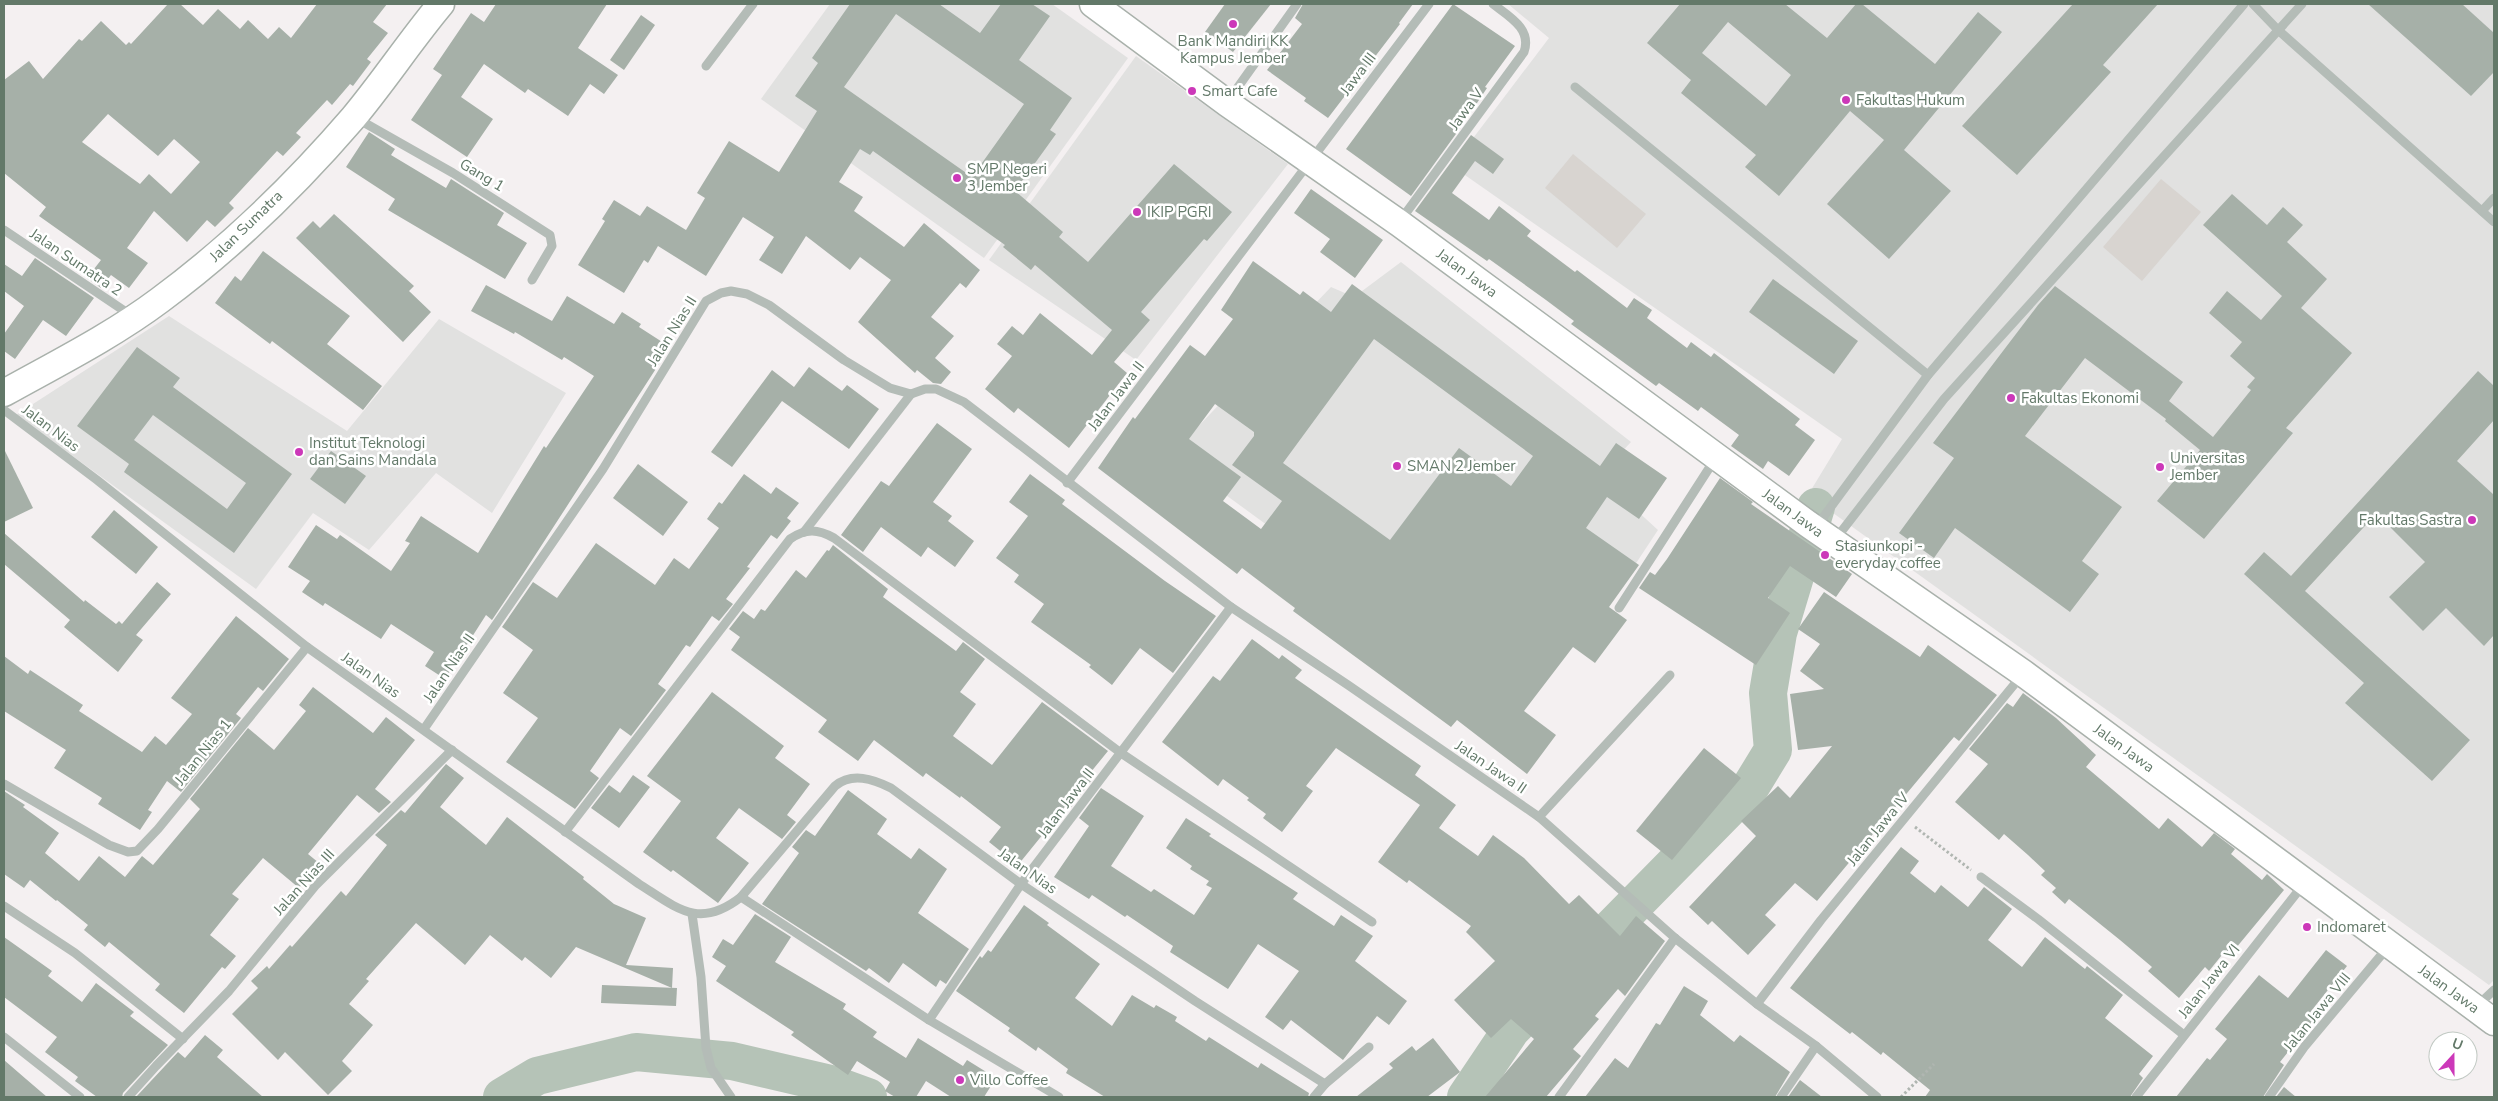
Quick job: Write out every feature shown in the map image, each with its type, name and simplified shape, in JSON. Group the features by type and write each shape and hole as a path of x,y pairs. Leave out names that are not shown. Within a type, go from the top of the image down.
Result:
{"main road":[{"name":"Jalan Sumatra","path":"4,393 84,349 159,301 220,253 327,147 354,117 441,4"},
{"name":"Jalan Jawa","path":"1093,4 1227,103 1399,223 1817,531 2023,673 2389,946 2485,1015"}],"street":[{"path":"706,66 753,4"},
{"path":"1227,103 1297,4"},
{"name":"Jawa III","path":"1310,160 1429,4"},
{"name":"Jawa V","path":"1399,223 1524,52 1526,34 1520,25 1493,4"},
{"path":"1817,531 1928,375 2244,4"},
{"path":"2253,4 2278,30 2494,222"},
{"path":"1817,531 1944,399 2302,4"},
{"path":"1575,88 1928,375"},
{"name":"Gang 1","path":"354,117 453,173 550,235 552,246 532,280"},
{"name":"Jalan Jawa II","path":"1310,160 1222,280 1067,483 1231,607 1539,817 1675,938 1757,1004 1816,1046 1877,1097"},
{"path":"2482,211 2494,198"},
{"name":"Jalan Sumatra 2","path":"4,230 134,317"},
{"name":"Jalan Nias II","path":"424,729 603,469 706,301 712,296 731,291 755,298 881,383 898,392 911,394 929,388 952,395 978,413 1067,483"},
{"path":"804,532 911,394"},
{"name":"Jalan Nias","path":"4,410 96,480 307,647 424,729 565,832 639,884 683,912 692,914 714,912 730,905 741,897 835,786 845,779 866,779 891,788 1021,884 1195,1001 1325,1084"},
{"path":"1619,608 1716,457"},
{"path":"565,832 790,539 804,532 817,530 834,538 1121,753 1372,922"},
{"name":"Jalan Jawa II","path":"929,1020 1021,884 1231,607"},
{"name":"Jalan Nias 1","path":"4,784 109,845 128,852 137,851 307,647"},
{"name":"Jalan Jawa IV","path":"1757,1004 1821,920 2023,673"},
{"path":"1539,817 1670,675"},
{"name":"Jalan Nias III","path":"128,1097 229,992 316,885 452,750"},
{"path":"1981,877 2038,919 2184,1035"},
{"name":"Jalan Jawa VI","path":"2136,1097 2305,882"},
{"path":"741,897 929,1020 1059,1097"},
{"path":"4,906 75,953 183,1039"},
{"path":"692,914 701,977 706,1048 711,1068 731,1097"},
{"path":"1559,1097 1675,938"},
{"name":"Jalan Jawa VIII","path":"2268,1097 2305,1046 2389,946"},
{"path":"2485,1015 2494,990"},
{"path":"4,1037 80,1097"},
{"path":"1781,1097 1816,1046"},
{"path":"1314,1097 1325,1084 1369,1047"}],"path":[{"path":"1905,818 1981,877"},
{"path":"1900,1097 1934,1064"}],"shaded area":[{"name":"SMP Negeri 3 Jember","path":"830,4 1052,4 1128,58 984,258 761,99"},
{"name":"Universitas Jember","path":"1508,4 2494,4 2494,980 2489,985 1808,495 1842,439 1452,166 1549,38"},
{"name":"IKIP PGRI","path":"1136,56 1288,164 1136,360 989,260"},
{"path":"1573,154 1646,214 1617,248 1545,188"},
{"path":"2161,179 2201,212 2142,281 2103,247"},
{"name":"SMAN 2 Jember","path":"1401,262 1631,442 1599,476 1658,530 1615,595 1478,679 1171,455 1331,287 1354,297"},
{"name":"Institut Teknologi dan Sains Mandala","path":"169,316 347,431 439,319 566,393 492,513 436,473 369,550 313,513 256,589 16,415"}],"building":[{"path":"168,4 180,4 203,25 218,9 240,29 248,20 268,39 279,27 291,38 317,4 387,4 373,22 388,33 367,59 371,62 353,86 350,84 332,105 327,100 296,133 301,137 283,156 277,151 229,203 234,208 215,227 207,220 187,242 154,211 127,248 148,263 129,288 111,275 101,288 87,278 101,260 39,216 46,207 4,173 4,80 29,61 43,79 79,39 82,41 101,21 126,45 129,42 131,44","holes":["108,114 158,156 174,139 200,162 171,194 149,174 140,184 82,142"]},
{"path":"496,4 607,4 578,48 618,75 604,94 590,84 568,116 528,89 525,93 484,64 461,97 493,119 467,157 411,120 442,75 433,69 471,13 484,22"},
{"path":"850,4 939,4 980,33 1001,4 1032,4 1050,16 1019,60 1072,98 1050,130 1056,134 1015,191 1063,232 1059,237 1088,262 1174,164 1232,212 1207,241 1204,239 1141,312 1150,320 1114,362 1127,373 1069,448 1018,408 1014,413 985,389 1012,356 997,344 1012,326 1023,335 1040,313 1092,355 1112,330 1035,265 1031,270 1003,247 1005,245 873,151 870,155 860,149 839,182 863,197 854,211 904,247 924,223 980,270 966,288 960,283 931,317 954,336 935,358 951,372 941,384 933,383 917,370 915,373 858,322 891,280 860,257 850,270 806,236 782,274 759,260 774,237 743,217 706,276 658,246 648,263 644,260 624,293 578,265 605,221 602,219 614,200 640,216 647,206 686,230 705,198 697,193 729,141 779,172 817,111 795,96 818,63 812,58","holes":["896,14 1024,104 972,177 844,87"]},
{"name":"Bank Mandiri KK Kampus Jember","path":"1225,4 1271,4 1233,52 1205,32"},
{"path":"1303,4 1413,4 1400,24 1328,118 1304,101 1306,98 1267,70 1302,24 1295,18"},
{"path":"1453,4 1515,46 1485,87 1487,88 1461,127 1411,196 1346,149"},
{"name":"Fakultas Hukum","path":"1680,4 1785,4 1827,38 1856,4 1862,4 1935,64 1978,12 2002,32 1904,150 1951,191 1889,259 1827,204 1884,140 1850,111 1779,196 1745,167 1756,155 1681,93 1691,80 1647,43","holes":["1728,22 1791,75 1766,106 1702,53"]},
{"name":"Fakultas Hukum","path":"2073,4 2158,4 2103,65 2111,72 2017,175 1962,126"},
{"path":"2368,4 2462,4 2494,33 2494,72 2471,96"},
{"path":"641,15 655,25 624,70 610,60"},
{"path":"369,132 395,149 391,155 446,188 451,179 504,213 497,225 527,243 505,279 388,210 395,199 346,167"},
{"path":"1471,135 1504,159 1493,174 1475,161 1452,193 1489,220 1499,206 1531,231 1527,236 1575,272 1577,270 1627,308 1634,298 1652,310 1647,318 1687,348 1691,342 1711,357 1714,353 1800,419 1795,425 1815,440 1789,476 1768,461 1763,469 1731,446 1739,435 1701,407 1698,411 1659,383 1656,386 1571,324 1574,321 1546,300 1489,259 1487,261 1415,211"},
{"path":"1311,189 1383,240 1355,278 1320,252 1330,239 1294,213"},
{"path":"2232,194 2267,225 2283,207 2303,225 2287,242 2327,279 2301,308 2352,353 2286,428 2293,433 2204,539 2157,501 2200,450 2165,421 2166,419 2085,358 2025,436 2122,507 2082,561 2099,574 2070,612 1955,528 1934,558 1899,533 1954,458 1933,443 2038,305 2055,286 2183,382 2169,401 2213,437 2251,390 2247,387 2255,378 2230,356 2242,342 2209,313 2227,291 2261,320 2282,296 2203,225"},
{"path":"334,214 414,286 409,291 431,312 403,342 296,238 313,221 320,228"},
{"path":"263,251 350,316 327,344 382,386 363,410 272,341 270,344 215,303 235,276 241,281"},
{"path":"35,258 94,298 66,336 43,320 15,359 4,351 4,334 24,306 4,291 4,264 22,276"},
{"path":"1253,261 1300,295 1303,291 1331,312 1352,284 1600,466 1616,443 1667,478 1639,519 1607,497 1586,528 1639,565 1609,607 1627,620 1595,663 1573,647 1524,711 1556,735 1527,774 1457,720 1451,727 1293,611 1295,608 1242,568 1237,574 1098,468 1133,417 1135,419 1190,345 1205,356 1233,319 1221,310","holes":["1374,339 1533,456 1511,486 1459,448 1390,540 1283,463","1215,404 1254,432 1254,436 1232,465 1282,501 1261,529 1223,501 1241,477 1189,439"]},
{"path":"1773,279 1858,341 1834,374 1749,312"},
{"path":"486,285 552,321 567,296 614,324 622,312 641,324 639,327 670,347 492,620 486,615 445,679 425,666 434,652 391,624 381,639 325,603 323,606 302,592 310,581 288,567 316,525 337,539 340,535 391,571 410,543 405,541 421,516 478,553 544,446 546,448 594,376 564,357 562,360 515,332 514,334 471,311"},
{"path":"137,347 180,378 173,387 292,474 234,553 124,472 129,464 77,426","holes":["153,415 246,483 227,509 134,440"]},
{"path":"809,367 842,391 847,385 879,409 849,449 782,401 732,467 711,452 772,370 794,387"},
{"path":"2478,371 2494,386 2494,420 2457,461 2494,495 2494,635 2484,646 2446,608 2423,631 2389,597 2425,562 2388,525 2375,515 2305,591 2470,740 2432,781 2345,703 2364,683 2244,574 2264,552 2291,576"},
{"path":"937,423 972,449 933,502 952,516 948,521 974,541 955,567 928,547 921,557 881,527 863,552 841,535 881,481 889,486"},
{"path":"4,449 33,508 4,522"},
{"path":"331,451 366,476 345,504 310,479"},
{"path":"638,464 688,502 663,536 613,498"},
{"path":"744,474 771,494 776,487 799,503 787,518 791,521 777,539 771,535 747,567 750,568 726,599 733,604 719,621 712,616 690,647 686,645 658,684 666,690 631,736 620,728 590,771 599,778 575,809 506,762 538,718 503,693 533,650 502,627 533,582 557,598 596,543 655,585 674,558 689,569 719,528 707,519 719,502 722,504"},
{"path":"1030,474 1065,500 1062,504 1165,581 1216,616 1173,673 1140,648 1112,685 1089,667 1091,665 1031,622 1044,604 1014,582 1019,575 996,558 1028,516 1009,502"},
{"path":"1720,478 1753,502 1751,504 1852,574 1836,597 1790,566 1768,598 1790,613 1756,665 1639,588 1650,572 1655,575 1667,559"},
{"path":"114,510 158,547 136,574 91,537"},
{"path":"4,533 84,602 85,600 116,624 119,621 122,624 157,582 171,594 136,635 143,640 118,672 64,627 70,620 4,564"},
{"path":"833,545 888,589 883,597 956,651 963,642 985,659 960,692 976,704 953,736 992,765 1042,702 1108,751 1086,778 1091,781 1069,810 1065,807 1018,865 989,842 1001,827 961,796 960,798 926,773 923,777 874,740 858,761 818,732 827,720 731,650 740,637 729,629 743,611 754,619 761,609 765,611 796,570 806,578"},
{"path":"1824,592 1920,657 1928,645 1997,695 1959,741 1954,737 1817,901 1795,883 1765,915 1776,925 1748,955 1712,921 1708,925 1689,907 1756,836 1741,821 1778,786 1790,798 1832,746 1798,750 1790,694 1824,689 1800,671 1820,644 1798,629"},
{"path":"236,616 289,659 263,691 258,687 236,714 241,718 181,792 167,781 148,810 152,812 140,830 98,804 102,798 54,768 66,750 4,711 4,656 28,674 30,670 83,705 79,711 142,752 155,736 166,745 192,714 171,698"},
{"path":"1252,639 1279,659 1282,655 1302,670 1295,678 1421,766 1415,775 1456,805 1439,828 1478,856 1493,835 1524,858 1569,904 1579,895 1620,936 1636,916 1665,941 1625,996 1618,989 1595,1016 1599,1019 1573,1049 1581,1056 1546,1097 1485,1097 1534,1039 1511,1019 1491,1038 1454,1000 1495,961 1466,932 1471,926 1409,880 1407,883 1378,862 1420,805 1336,748 1306,786 1313,791 1282,832 1263,818 1266,814 1247,800 1249,798 1223,779 1218,786 1162,742 1213,676 1220,681"},
{"path":"313,687 373,733 386,717 415,740 375,789 391,802 379,813 357,795 308,854 319,863 299,888 263,858 232,894 239,899 210,935 236,956 225,969 222,967 184,1013 155,990 160,984 109,942 105,947 84,930 88,925 57,900 30,880 24,888 4,874 4,791 25,805 23,807 59,833 45,853 79,881 99,856 125,877 142,856 153,865 200,809 190,799 248,728 274,750 306,711 299,705"},
{"path":"712,692 784,746 775,758 810,784 787,815 796,822 782,839 739,808 716,838 749,863 718,903 673,870 671,872 643,852 681,801 647,776"},
{"path":"2023,693 2056,718 2096,755 2086,767 2159,829 2168,818 2202,847 2214,833 2235,849 2231,854 2262,880 2267,874 2284,890 2231,954 2226,950 2209,971 2205,967 2179,998 2148,971 2152,967 2120,940 2069,899 2065,904 2052,892 2056,888 2041,875 2045,871 2004,834 1999,840 1955,802 1988,764 1969,749 2007,703 2013,707"},
{"path":"1704,748 1741,778 1672,860 1636,831"},
{"path":"446,764 464,778 440,807 486,845 507,817 584,877 583,879 614,904 646,918 626,965 673,968 672,988 576,947 551,978 525,957 522,961 490,935 465,965 416,923 366,979 369,981 349,1004 373,1025 342,1061 352,1071 328,1095 285,1052 278,1060 232,1014 258,988 251,981 267,966 269,969 290,945 292,947 341,891 346,896 387,845 375,835 401,810 405,813"},
{"path":"633,775 650,787 619,828 591,808 609,785 620,793"},
{"path":"1101,788 1144,816 1111,866 1151,892 1154,889 1194,915 1212,888 1206,885 1209,881 1190,869 1192,866 1166,848 1186,818 1211,834 1209,836 1298,893 1293,899 1334,926 1341,915 1373,936 1355,961 1407,1001 1389,1025 1377,1016 1343,1060 1291,1020 1283,1030 1265,1017 1299,971 1258,944 1228,989 1170,952 1173,946 1127,915 1125,917 1092,895 1089,899 1054,877 1089,826 1079,818"},
{"path":"848,790 887,819 877,834 911,859 919,848 947,869 918,913 969,949 946,984 940,980 936,987 903,963 889,983 869,968 866,971 762,904 799,853 792,847 806,830 815,836"},
{"path":"1901,847 1919,861 1910,873 1935,893 1941,885 1968,907 1984,887 2012,909 1988,940 2022,967 2045,937 2085,969 2087,966 2123,995 2105,1018 2153,1056 2139,1074 2143,1078 2130,1097 1925,1097 1930,1090 1883,1052 1881,1055 1852,1032 1850,1034 1790,988"},
{"path":"1024,905 1049,923 1047,925 1100,964 1075,998 1112,1026 1132,995 1154,1008 1156,1005 1177,1017 1175,1021 1206,1041 1209,1037 1258,1068 1261,1063 1309,1093 1308,1097 1105,1097 1066,1073 1068,1069 1038,1047 1036,1051 1008,1031 1010,1028 956,991 980,956 982,958 988,950 991,952"},
{"path":"755,914 791,937 775,962 846,1004 843,1009 877,1032 873,1037 906,1058 918,1038 963,1066 967,1060 996,1078 984,1097 951,1097 926,1081 916,1097 895,1097 885,1091 890,1082 857,1061 848,1075 791,1035 794,1032 716,981 726,966 712,957 723,939 733,945"},
{"path":"4,937 52,971 48,976 82,1002 96,983 134,1012 130,1016 168,1045 123,1093 122,1097 97,1097 75,1081 78,1077 45,1052 57,1037 4,997"},
{"path":"2326,950 2347,966 2308,1015 2314,1020 2280,1062 2284,1065 2263,1097 2176,1097 2207,1058 2210,1060 2227,1039 2215,1029 2259,975 2288,998"},
{"path":"602,985 677,988 676,1006 601,1003"},
{"path":"1684,986 1708,1001 1700,1015 1734,1042 1740,1035 1790,1072 1775,1097 1585,1097 1615,1058 1628,1068 1656,1023 1660,1025"},
{"path":"205,1035 223,1050 217,1057 263,1097 136,1097 178,1052 185,1058"},
{"path":"1433,1038 1460,1072 1427,1097 1356,1097 1393,1068 1389,1064 1412,1046 1416,1051"},
{"path":"4,1060 26,1079 47,1097 4,1097"},
{"path":"1800,1080 1822,1097 1788,1097"},
{"path":"2284,1087 2296,1097 2276,1097"}],"waterway":[{"path":"1466,1097 1511,1030 1751,786 1773,750 1768,693 1778,633 1816,507"},
{"path":"502,1097 537,1076 636,1052 732,1061 835,1085 868,1097"}],"place":[{"name":"Bank Mandiri KK Kampus Jember","path":"1233,24"},
{"name":"Smart Cafe","path":"1192,91"},
{"name":"Fakultas Hukum","path":"1846,100"},
{"name":"SMP Negeri 3 Jember","path":"957,178"},
{"name":"IKIP PGRI","path":"1137,212"},
{"name":"Fakultas Ekonomi","path":"2011,398"},
{"name":"Institut Teknologi dan Sains Mandala","path":"299,452"},
{"name":"SMAN 2 Jember","path":"1397,466"},
{"name":"Universitas Jember","path":"2160,467"},
{"name":"Fakultas Sastra","path":"2472,520"},
{"name":"Stasiunkopi - everyday coffee","path":"1825,555"},
{"name":"Indomaret","path":"2307,927"},
{"name":"Villo Coffee","path":"960,1080"}]}
